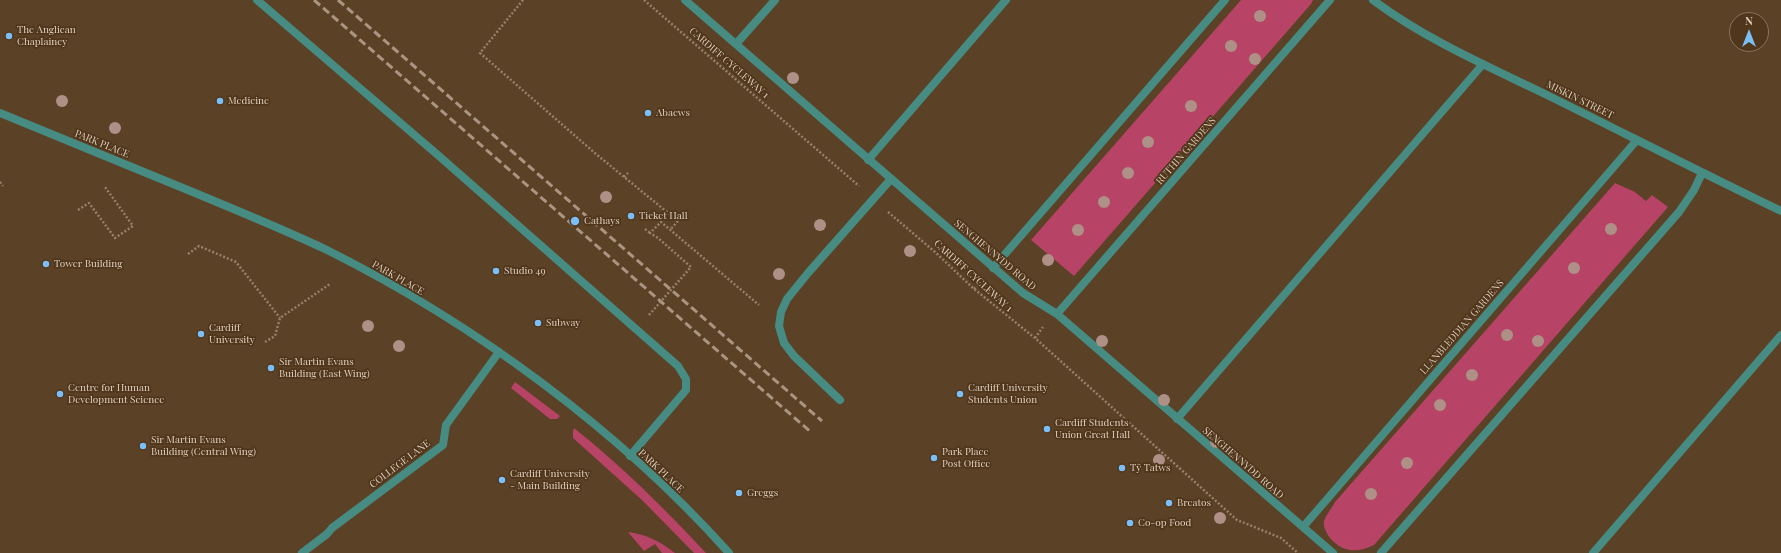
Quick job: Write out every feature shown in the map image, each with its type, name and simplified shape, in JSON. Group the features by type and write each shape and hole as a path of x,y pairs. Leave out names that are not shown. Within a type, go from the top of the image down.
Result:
{"street":[{"path":"258,0 439,156 678,366 686,379 686,390 630,456"},
{"name":"SENGHENNYDD ROAD","path":"684,0 993,268 1023,293 1057,314 1333,553"},
{"path":"736,44 775,0"},
{"path":"868,160 1006,0"},
{"path":"993,268 1225,0"},
{"name":"RUTHIN GARDENS","path":"1057,314 1330,0"},
{"name":"MISKIN STREET","path":"1374,0 1394,16 1484,64 1781,211"},
{"path":"1177,419 1484,64"},
{"name":"PARK PLACE","path":"0,113 247,214 327,251 395,287 499,352 552,390 630,456 675,497 729,553"},
{"name":"LLANBLEDDIAN GARDENS","path":"1303,528 1637,140"},
{"path":"1381,553 1679,212 1694,190 1702,173"},
{"path":"840,400 794,356 784,343 779,326 781,312 787,299 804,278 891,179"},
{"path":"1593,553 1781,335"},
{"name":"COLLEGE LANE","path":"302,553 327,534 332,528 443,445 446,425 499,352"}],"path":[{"path":"523,0 480,53 624,177 678,221 670,230"},
{"name":"CARDIFF CYCLEWAY 1","path":"644,0 936,252 980,294 1034,338 1237,520 1281,538 1298,553"},
{"path":"624,177 628,173"},
{"path":"0,182 3,186"},
{"path":"78,210 89,203 115,238 133,226 105,187"},
{"path":"650,233 661,222 759,305"},
{"path":"645,229 658,238 691,267 648,316"},
{"path":"188,254 199,246 236,262 280,318"},
{"path":"266,342 275,336 280,318 330,284"}],"shaded area":[{"path":"1241,0 1313,0 1074,276 1031,240"},
{"path":"1615,183 1635,192 1646,201 1652,195 1668,207 1374,545 1368,548 1356,550 1340,547 1330,538 1324,523 1326,516 1335,502"},
{"path":"515,382 560,416 557,419 550,419 511,388"},
{"path":"574,428 592,442 643,488 706,553 694,553 643,501 573,438"},
{"path":"628,532 653,539 675,553 662,553 655,544 644,551"}],"railway":[{"path":"314,0 812,433"},
{"path":"338,0 822,421"}],"place":[{"name":"The Anglican Chaplaincy","path":"9,36"},
{"name":"Medicine","path":"220,101"},
{"name":"Abacws","path":"648,113"},
{"name":"Ticket Hall","path":"631,216"},
{"name":"Cathays","path":"575,221"},
{"name":"Tower Building","path":"46,264"},
{"name":"Studio 49","path":"496,271"},
{"name":"Subway","path":"538,323"},
{"name":"Cardiff University","path":"201,334"},
{"name":"Sir Martin Evans Building (East Wing)","path":"271,368"},
{"name":"Centre for Human Development Science","path":"60,394"},
{"name":"Cardiff University Students Union","path":"960,394"},
{"name":"Cardiff Students Union Great Hall","path":"1047,429"},
{"name":"Sir Martin Evans Building (Central Wing)","path":"143,446"},
{"name":"Park Place Post Office","path":"934,458"},
{"name":"Tŷ Tatws","path":"1122,468"},
{"name":"Cardiff University - Main Building","path":"502,480"},
{"name":"Greggs","path":"739,493"},
{"name":"Breatos","path":"1169,503"},
{"name":"Co-op Food","path":"1130,523"}]}
